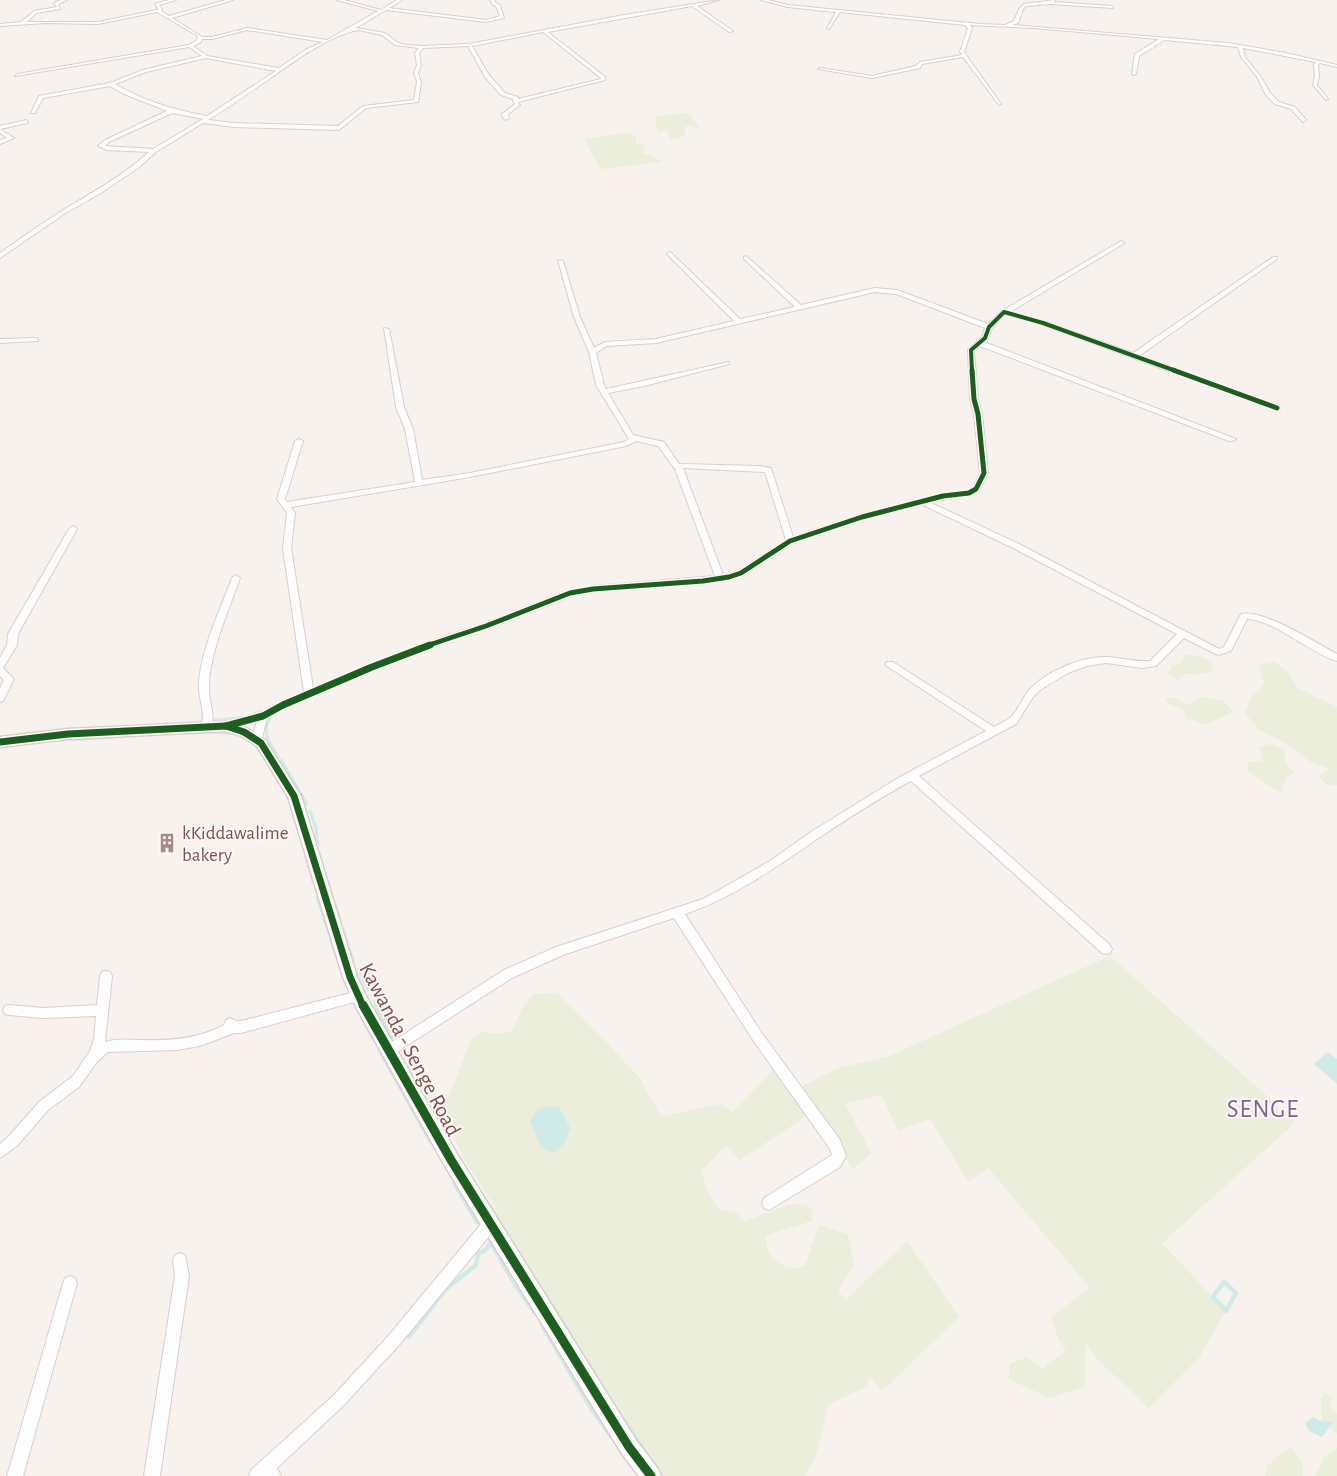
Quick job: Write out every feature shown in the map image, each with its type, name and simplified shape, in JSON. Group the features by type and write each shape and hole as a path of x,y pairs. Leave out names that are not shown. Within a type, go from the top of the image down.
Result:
{"street":[{"path":"23,24 35,12 59,8 56,3 65,0"},
{"path":"158,12 160,9 156,5 174,0"},
{"path":"170,17 231,0"},
{"path":"339,0 384,10 486,21 502,17 498,6 492,0"},
{"path":"0,256 62,213 136,167 154,151 307,51 350,30 400,0"},
{"path":"350,30 383,34 396,44 422,47 469,45 717,0"},
{"path":"763,0 779,5 1240,46 1337,66"},
{"path":"1004,26 1014,24 1019,19 1021,9 1026,5 1052,2 1112,8"},
{"path":"692,5 732,30"},
{"path":"829,28 838,15 838,12 834,10"},
{"path":"0,25 98,23 158,12 170,17 201,38 212,38 247,29 328,41"},
{"path":"966,23 970,28 962,52 963,56 999,104"},
{"path":"515,101 603,80 603,78 544,31"},
{"path":"16,75 190,46 201,38"},
{"path":"1134,74 1137,55 1163,39"},
{"path":"469,45 487,76 503,94 516,98 515,101 518,104 505,114 506,118"},
{"path":"190,46 206,56 280,70"},
{"path":"1240,46 1243,57 1259,77 1268,94 1278,103 1293,108 1303,120"},
{"path":"112,84 126,93 171,111 204,120 234,125 339,128 365,107 416,101 419,82 416,74 419,62 416,57 422,47"},
{"path":"130,56 135,60"},
{"path":"33,112 41,97 112,84 145,70 206,56"},
{"path":"820,69 872,76 918,67 920,63 963,56"},
{"path":"1319,62 1316,65 1317,76 1315,85 1326,99"},
{"path":"140,66 145,70"},
{"path":"154,151 101,146 107,141 171,111"},
{"path":"0,129 26,122"},
{"path":"0,129 11,138 0,142"},
{"path":"226,726 263,716 309,693 372,667 486,626 570,593 720,578 741,572 790,541 862,517 969,493 976,489 984,473 978,414 974,399 972,348 985,338 990,326 1004,312 1121,243"},
{"path":"670,254 738,321"},
{"path":"746,258 799,307"},
{"path":"1134,356 1275,258"},
{"path":"560,261 577,318 592,352 600,385 630,437 661,444 677,466 720,578"},
{"path":"592,352 605,344 656,341 874,290 897,292 990,326"},
{"path":"1004,312 1043,323 1278,408"},
{"path":"386,329 400,407 409,428 419,483"},
{"path":"0,341 36,340"},
{"path":"979,343 1232,440"},
{"path":"604,392 727,363"},
{"path":"286,505 419,483 626,444 634,439"},
{"path":"299,441 281,499 291,513 287,548 298,606 309,693"},
{"path":"677,466 759,468 768,470 790,541"},
{"path":"923,502 1016,546 1136,610 1221,652 1228,649 1244,616 1249,615 1271,623 1337,658"},
{"path":"0,666 12,645 14,634 47,572 73,529"},
{"path":"207,727 209,715 204,689 208,658 236,578"},
{"path":"388,1051 508,974 560,951 707,902 774,864 815,835 912,776 1012,721 1030,695 1044,683 1066,670 1083,663 1104,660 1153,664 1183,633"},
{"path":"890,664 993,731"},
{"path":"0,671 9,680 0,699"},
{"path":"256,739 263,716"},
{"name":"Kawanda - Senge Road","path":"0,742 68,734 226,726 244,732 261,743 294,796 350,977 358,996 451,1160 629,1447 651,1476"},
{"path":"912,776 1106,949"},
{"path":"677,912 757,1036 835,1145 839,1156 835,1162 769,1203"},
{"path":"96,1053 106,976"},
{"path":"0,1152 8,1147 30,1120 49,1101 75,1082 96,1053 104,1048 190,1043 218,1036 231,1026 241,1027 358,996"},
{"path":"9,1010 43,1013 102,1010"},
{"path":"265,1474 339,1400 389,1346 491,1223"},
{"path":"152,1476 182,1276 180,1260"},
{"path":"15,1476 70,1283"}],"green space":[{"path":"688,113 700,129 689,126 684,127 685,136 671,140 667,130 658,133 655,116"},
{"path":"624,133 636,136 636,143 645,145 642,152 664,162 601,169 584,139"},
{"path":"1185,655 1200,656 1210,662 1213,671 1194,675 1186,673 1178,680 1168,673 1172,666 1181,663"},
{"path":"1275,662 1289,673 1298,688 1337,707 1337,785 1327,785 1319,776 1330,769 1309,761 1284,742 1259,730 1245,713 1252,696 1264,684 1259,665"},
{"path":"1203,697 1223,701 1233,712 1205,725 1187,718 1183,710 1167,703 1166,698 1176,698 1186,705"},
{"path":"1271,744 1284,750 1285,762 1295,774 1286,777 1282,792 1277,791 1248,771 1248,762 1263,762 1259,747"},
{"path":"1110,956 1296,1122 1162,1243 1226,1311 1199,1358 1149,1408 1097,1359 1085,1343 1085,1387 1049,1398 1009,1379 1010,1364 1027,1357 1043,1369 1066,1350 1059,1341 1051,1317 1090,1288 988,1168 968,1182 930,1119 898,1131 882,1095 845,1103 871,1153 853,1169 798,1088 838,1068 887,1057"},
{"path":"557,993 602,1037 641,1080 661,1117 720,1104 732,1112 775,1068 808,1115 740,1160 726,1145 701,1171 707,1189 718,1209 738,1214 745,1221 788,1205 805,1204 812,1211 812,1221 765,1236 769,1254 787,1269 805,1266 819,1225 848,1234 854,1265 838,1292 847,1299 907,1241 959,1317 882,1391 870,1376 867,1386 828,1405 817,1454 805,1476 660,1476 610,1404 486,1209 493,1204 467,1164 442,1114 471,1040 482,1032 500,1034 512,1031 521,1010 533,994"},
{"path":"1324,1392 1332,1398 1330,1407 1337,1413 1337,1433 1330,1429 1333,1424 1322,1422 1321,1399"},
{"path":"1291,1446 1303,1465 1303,1476 1265,1476 1268,1465"},
{"path":"1337,1448 1337,1476 1316,1476 1324,1457"}],"water":[{"path":"1327,1052 1337,1059 1337,1084 1314,1064"},
{"path":"553,1106 559,1107 570,1128 564,1144 553,1153 541,1147 530,1121 538,1109"},
{"path":"1313,1417 1322,1422 1328,1421 1333,1423 1322,1437 1309,1431 1305,1423"}],"waterway":[{"path":"211,721 246,717 262,711"},
{"path":"276,712 268,723 266,734 278,757"},
{"path":"147,725 205,722"},
{"path":"98,728 125,727"},
{"path":"195,733 205,732"},
{"path":"211,732 235,734 245,737"},
{"path":"181,733 188,733"},
{"path":"72,740 124,736"},
{"path":"255,745 261,752"},
{"path":"281,760 307,804"},
{"path":"310,811 316,828 318,846"},
{"path":"319,853 323,867"},
{"path":"310,867 313,882"},
{"path":"328,884 353,960"},
{"path":"317,897 337,958"},
{"path":"358,969 368,990"},
{"path":"374,1001 376,1006"},
{"path":"376,1005 391,1038"},
{"path":"362,1017 373,1038"},
{"path":"379,1049 430,1140"},
{"path":"455,1184 477,1222"},
{"path":"409,1337 445,1290 476,1265 478,1253 484,1251 491,1243 514,1283 535,1313"},
{"path":"1224,1282 1236,1293 1226,1311 1213,1297 1224,1282"},
{"path":"543,1292 581,1353"},
{"path":"541,1323 594,1413 611,1436"},
{"path":"619,1413 646,1454"}],"cycle path":[{"path":"226,726 263,716 283,705 372,667 486,626 570,593 593,589 703,581 729,577 741,573 790,541 862,517 943,496 969,493 976,489 984,473 978,414 974,399 971,350 985,338 989,327 1004,312 1043,323 1277,408"},
{"path":"0,742 68,734 226,726 244,732 261,743 294,796 350,977 361,1002 451,1160 629,1447 651,1476"}],"place":[{"name":"kKiddawalime bakery","path":"167,843"}],"district":[{"name":"SENGE","path":"1263,1108"}]}
